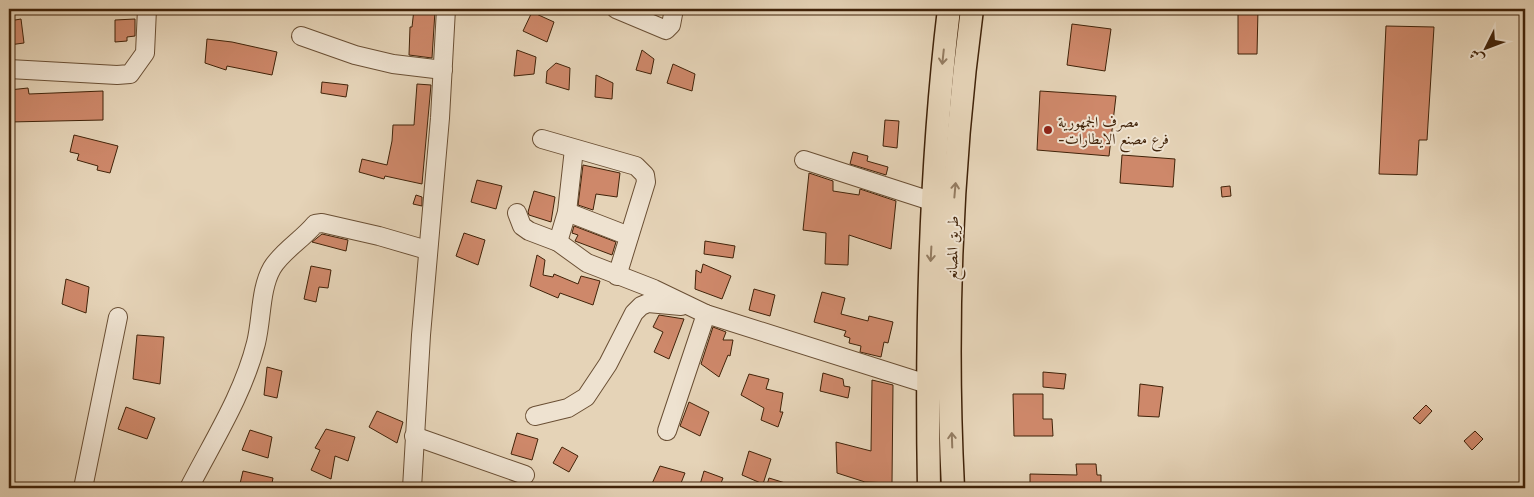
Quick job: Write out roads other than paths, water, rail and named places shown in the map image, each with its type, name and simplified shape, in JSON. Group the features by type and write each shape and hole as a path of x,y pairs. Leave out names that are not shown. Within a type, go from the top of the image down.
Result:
{"main road":[{"name":"طريق المصانع","path":"929,488 927,384 934,202 938,113 948,9"},
{"name":"طريق المصانع","path":"953,488 951,402 953,206 964,65 972,9"}],"street":[{"path":"9,69 117,75 130,74 145,53 147,9"},
{"path":"412,488 427,250 440,118 446,9"},
{"path":"616,9 666,30 671,26 674,9"},
{"path":"301,36 355,55 393,64 443,70"},
{"path":"542,139 636,166 645,175 646,182 617,276"},
{"path":"558,242 567,212 574,149"},
{"path":"804,160 934,202"},
{"path":"567,212 629,236"},
{"path":"517,213 522,226 530,232 558,242 587,263 654,289 706,314 927,384"},
{"path":"189,488 230,412 246,374 256,343 271,270 278,260 298,243 315,224 322,223 380,236 427,250"},
{"path":"535,416 568,408 586,396 608,364 634,313 641,306 648,303 689,306"},
{"path":"667,431 706,314"},
{"path":"83,488 118,317"},
{"path":"414,436 525,475"}],"place":[{"name":"مصرف الجمهورية -فرع مصنع الايطارات","path":"1048,130"}]}
